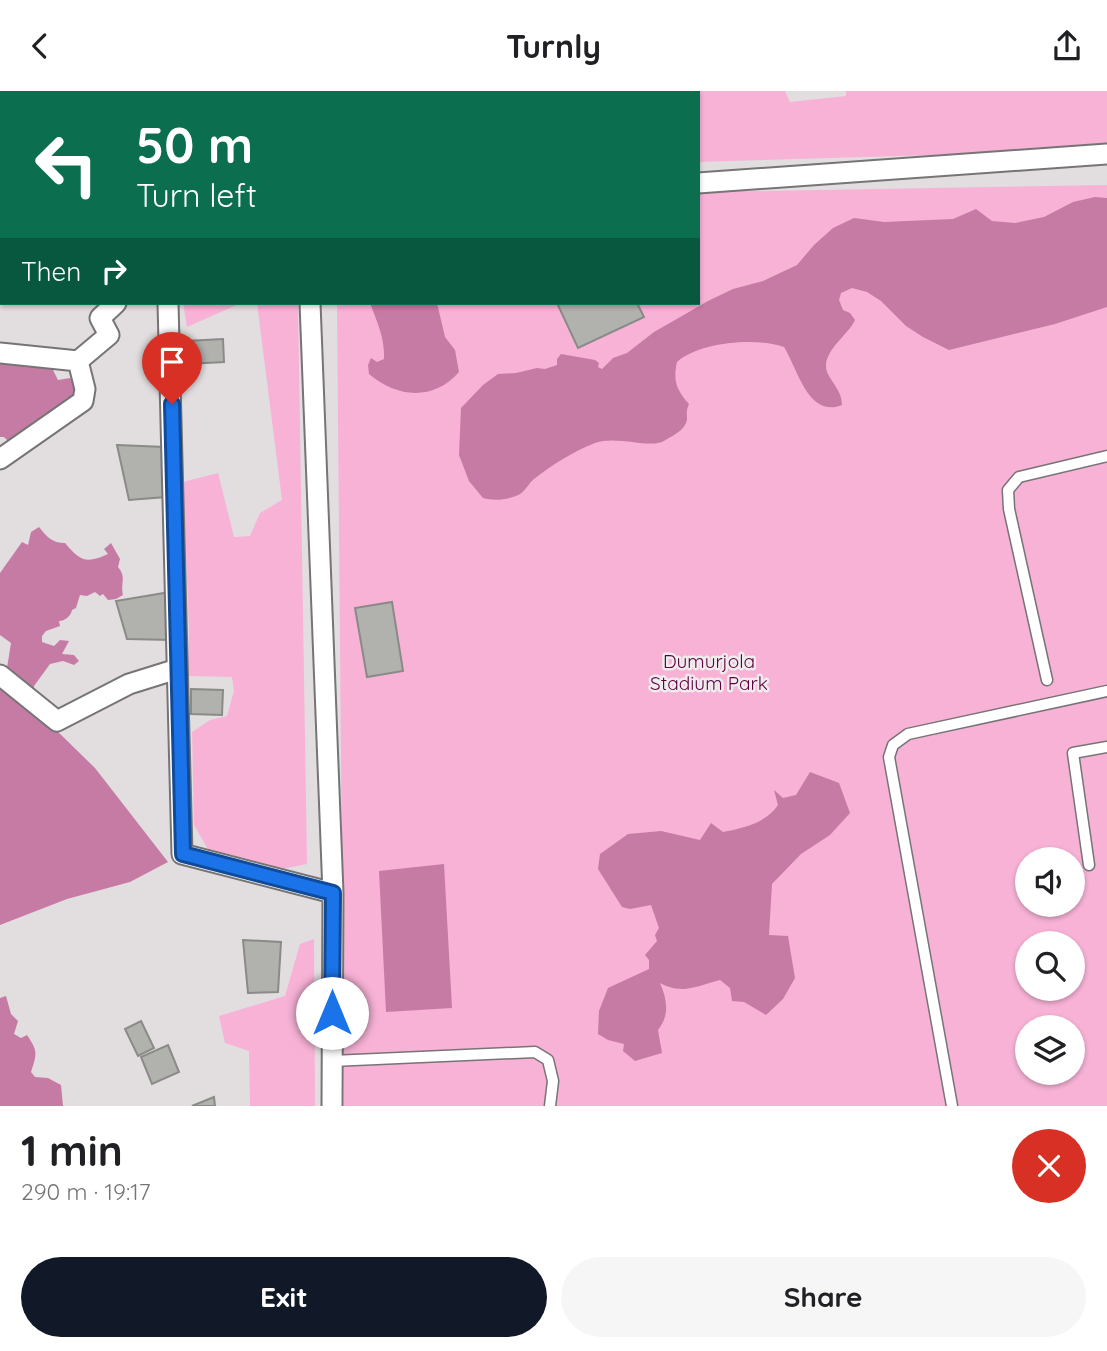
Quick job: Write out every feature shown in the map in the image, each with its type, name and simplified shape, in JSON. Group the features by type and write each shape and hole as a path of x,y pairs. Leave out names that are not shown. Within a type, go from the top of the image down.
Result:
{"street":[{"path":"700,183 1107,154"},
{"path":"0,353 78,361 109,335 100,318 114,305"},
{"path":"168,305 183,854 333,893"},
{"path":"310,305 333,893 332,1106"},
{"path":"0,459 83,401 85,389 78,361"},
{"path":"0,675 57,721 129,684 177,669"}],"lane":[{"path":"1047,680 1009,509 1008,490 1019,477 1107,456"},
{"path":"952,1106 889,757 893,745 908,734 1107,691"},
{"path":"1088,865 1073,753 1107,747"},
{"path":"332,1061 535,1052 548,1060 553,1081 550,1106"}],"green space":[{"path":"700,91 785,91 790,102 846,96 846,91 1107,91 1107,150 700,162"},
{"name":"Dumurjola Stadium Park","path":"1107,185 1107,1106 344,1106 337,305 700,305 700,192"},
{"path":"183,305 236,305 187,327"},
{"path":"257,305 298,305 307,864 236,878 209,851 194,825 192,732 210,720 227,716 234,691 232,677 188,676 189,626 183,482 218,473 234,537 250,536 260,513 282,500"},
{"path":"314,939 315,1106 250,1106 249,1051 225,1043 219,1016 285,996 300,944"}],"shaded area":[{"path":"1095,197 1107,198 1107,307 1055,324 949,350 906,326 881,301 867,292 852,288 841,293 839,300 843,310 850,313 855,320 830,352 826,367 839,392 842,405 820,405 812,398 784,347 759,342 713,346 687,355 677,362 677,385 689,404 686,423 675,435 650,444 613,440 595,443 556,464 534,479 520,494 506,499 483,498 469,481 459,455 461,408 498,374 545,369 557,365 561,354 595,360 602,369 613,358 627,353 654,332 708,301 797,265 833,228 854,218 884,222 953,219 976,209 992,221 1015,223 1044,217 1073,202"},
{"path":"371,305 437,305 445,337 455,350 459,372 438,388 427,392 403,392 380,382 369,374 368,365 371,358 377,362 384,359 378,324"},
{"path":"0,363 51,366 58,380 70,378 80,392 9,442 0,437"},
{"path":"39,527 50,539 65,543 84,559 108,554 104,549 111,543 120,559 118,567 123,577 123,595 108,600 103,594 100,596 95,592 87,596 80,595 76,608 67,618 59,621 60,626 46,631 42,642 54,646 60,640 69,641 62,654 74,655 79,661 74,665 63,661 50,664 34,686 34,694 53,727 95,768 168,862 130,882 67,899 0,925 0,679 7,668 11,643 0,635 0,573 22,542 28,545 31,532"},
{"path":"810,772 839,783 850,813 830,835 801,854 772,884 769,935 788,936 795,978 783,999 766,1015 744,1002 732,1001 730,988 720,980 683,989 660,983 666,1007 658,1030 662,1053 635,1061 623,1051 624,1044 598,1034 599,1011 608,988 649,969 649,960 645,955 657,941 655,935 659,928 651,905 630,909 622,907 598,869 600,854 628,834 661,831 700,840 711,823 723,832 754,824 778,805 774,790 783,798 796,795"},
{"path":"444,864 452,1008 386,1012 379,871"},
{"path":"6,996 11,1014 18,1021 14,1034 21,1038 27,1035 35,1049 31,1072 35,1077 48,1078 61,1085 63,1106 0,1106 0,998"}],"building":[{"path":"558,305 638,305 644,317 578,348"},
{"path":"223,339 224,362 187,364 186,341"},
{"path":"117,445 165,447 166,497 129,500"},
{"path":"170,592 171,640 127,639 116,601"},
{"path":"392,602 403,671 367,677 355,608"},
{"path":"191,689 223,690 222,715 191,714"},
{"path":"243,940 281,942 278,992 248,993"},
{"path":"141,1021 154,1048 138,1056 125,1029"},
{"path":"168,1045 179,1072 152,1084 141,1057"},
{"path":"214,1097 215,1106 192,1106"}],"route":[{"path":"172,404 183,854 333,893 332,1013"}]}
